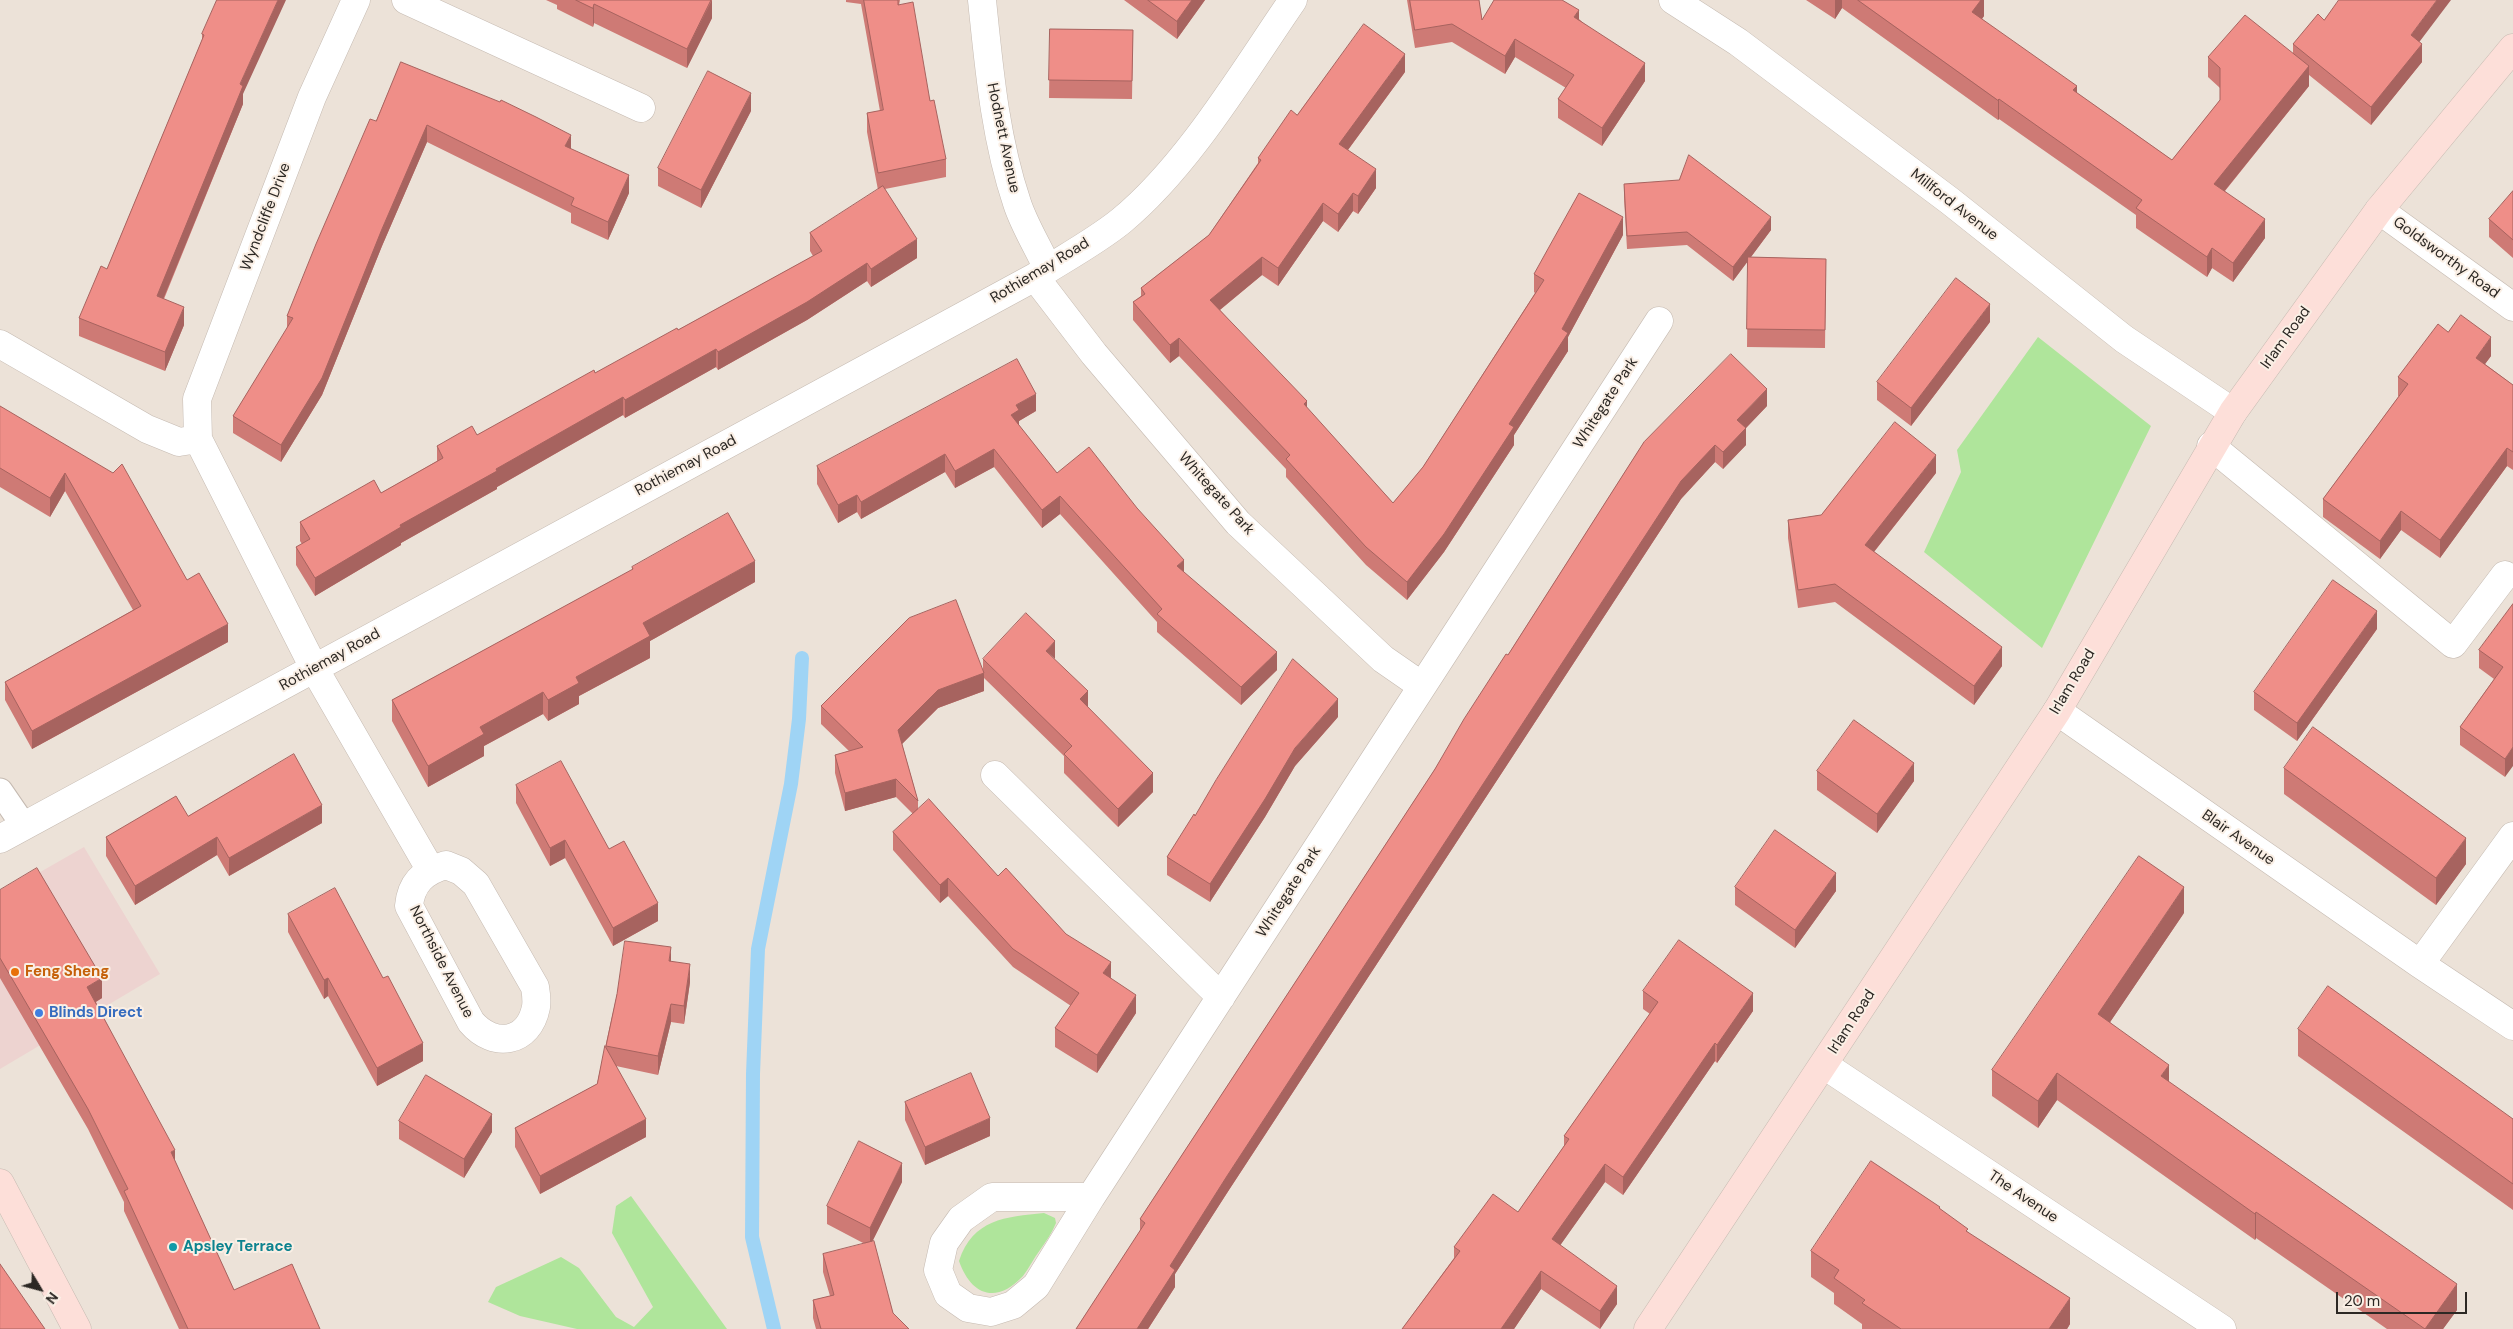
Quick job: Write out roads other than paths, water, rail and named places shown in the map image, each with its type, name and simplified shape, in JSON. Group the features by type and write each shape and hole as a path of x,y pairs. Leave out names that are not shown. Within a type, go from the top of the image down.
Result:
{"street":[{"name":"Wyndcliffe Drive","path":"314,668 198,439 197,399 312,97 356,0"},
{"path":"406,0 641,108"},
{"name":"Hodnett Avenue","path":"982,0 990,86 1001,141 1017,204 1042,273"},
{"name":"Rothiemay Road","path":"0,839 1042,273 1121,221 1169,173 1217,110 1293,0"},
{"name":"Millford Avenue","path":"1674,0 1761,59 1942,195 2124,338 2233,412"},
{"name":"Irlam Road","path":"1648,1329 2057,711 2233,412 2379,210 2513,48"},
{"name":"Goldsworthy Road","path":"2379,210 2513,307"},
{"name":"Whitegate Park","path":"1042,273 1094,354 1238,523 1383,659 1422,686"},
{"name":"Whitegate Park","path":"1091,1197 992,1197 984,1202 960,1219 944,1243 938,1270 948,1294 968,1308 991,1312 1013,1305 1036,1286 1091,1197 1659,321"},
{"path":"0,344 147,429 179,442 198,439"},
{"path":"2212,446 2453,644 2505,575"},
{"path":"314,668 430,870"},
{"name":"Blair Avenue","path":"2057,711 2420,964 2513,1026"},
{"path":"995,775 1221,998"},
{"path":"2420,964 2513,836"},
{"name":"Northside Avenue","path":"446,865 461,871 476,884 535,987 536,1004 533,1016 525,1028 513,1038 500,1040 487,1036 471,1022 409,906 410,894 430,870 446,865"},
{"name":"The Avenue","path":"1824,1064 2222,1329"},
{"path":"0,1183 77,1329"}],"lane":[{"path":"0,792 24,826"}],"waterway":[{"path":"774,1329 752,1237 753,1074 758,949 791,784 799,719 802,658"}],"place":[{"name":"Feng Sheng","path":"15,972"},
{"name":"Blinds Direct","path":"39,1013"},
{"name":"Apsley Terrace","path":"173,1247"}]}
